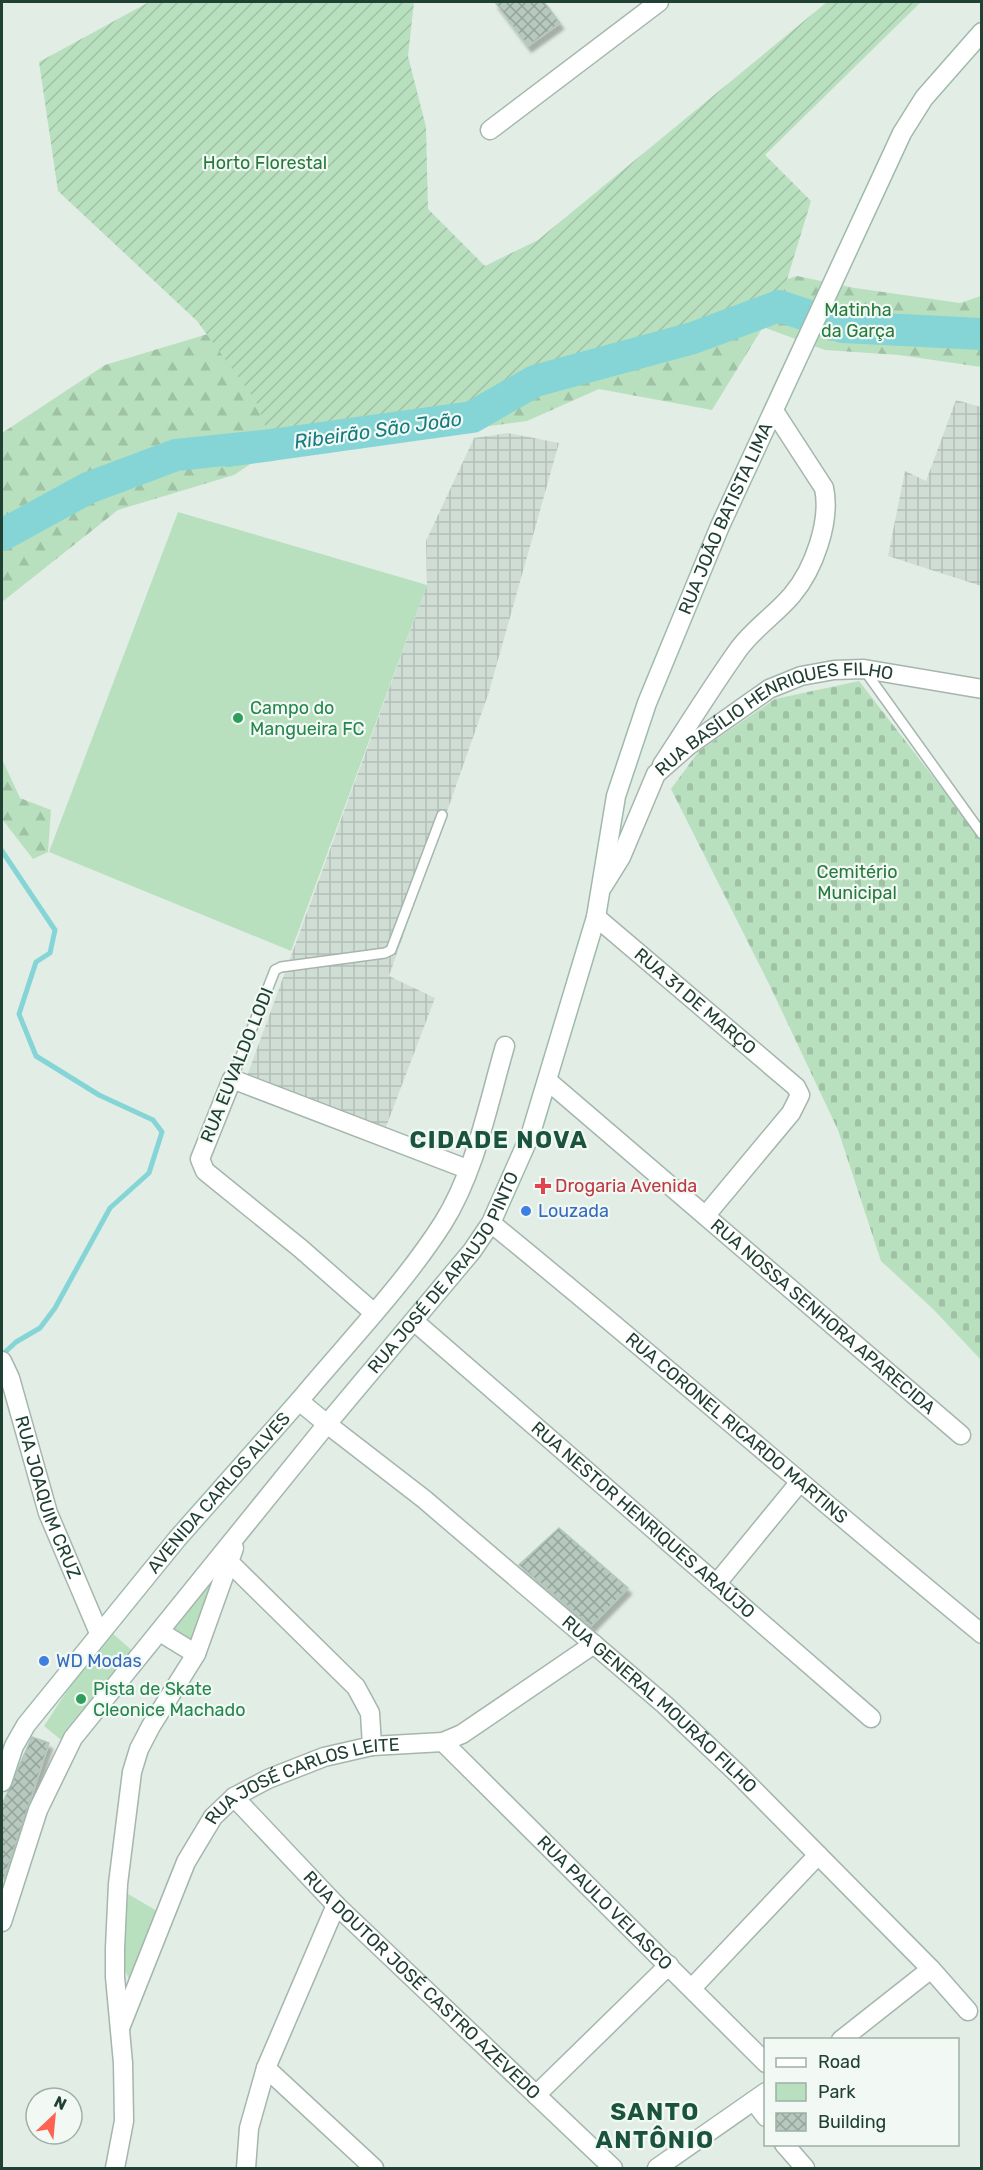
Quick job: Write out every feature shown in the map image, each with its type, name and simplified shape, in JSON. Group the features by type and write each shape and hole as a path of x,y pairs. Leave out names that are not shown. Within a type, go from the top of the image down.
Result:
{"street":[{"path":"490,130 659,2"},
{"name":"RUA JOÃO BATISTA LIMA","path":"616,796 647,703 720,526 902,133 930,91 981,32"},
{"path":"656,774 738,650 753,631 791,597 803,581 818,546 827,501 824,488 774,411"},
{"name":"RUA BASÍLIO HENRIQUES FILHO","path":"603,886 621,857 656,774 688,746 769,689 801,676 834,670 864,669 981,689"},
{"name":"RUA JOSÉ DE ARAUJO PINTO","path":"327,1424 415,1322 491,1223 531,1133 548,1081 596,917 603,886 616,796"},
{"name":"RUA 31 DE MARÇO","path":"596,917 796,1087 800,1095 791,1113 706,1215"},
{"name":"RUA JOSÉ DE ARAUJO PINTO","path":"299,1401 373,1312 443,1222 467,1169 505,1046"},
{"path":"232,1079 467,1169"},
{"name":"RUA EUVALDO LODI","path":"232,1079 202,1151 200,1159 205,1171 300,1248 373,1312"},
{"name":"RUA NOSSA SENHORA APARECIDA","path":"548,1081 961,1435"},
{"name":"RUA CORONEL RICARDO MARTINS","path":"491,1223 616,1324 799,1483 981,1634"},
{"name":"RUA NESTOR HENRIQUES ARAÚJO","path":"415,1322 871,1718"},
{"name":"RUA JOAQUIM CRUZ","path":"2,1361 10,1378 48,1513 99,1633"},
{"name":"AVENIDA CARLOS ALVES","path":"2,1782 14,1746 26,1725 177,1539 299,1401 327,1424 73,1738 38,1810 2,1922"},
{"name":"RUA GENERAL MOURÃO FILHO","path":"327,1424 424,1499 705,1742 931,1969 968,2011"},
{"path":"717,1583 799,1483"},
{"path":"115,2169 124,2121 120,2028 115,1977 118,1884 132,1772 139,1749 151,1726 196,1654 238,1536"},
{"path":"229,1562 356,1687 370,1713 372,1746"},
{"path":"160,1632 196,1654"},
{"name":"RUA JOSÉ CARLOS LEITE","path":"120,2028 186,1862 213,1817 234,1797 268,1779 324,1757 372,1746 443,1742 462,1734 594,1644"},
{"name":"RUA PAULO VELASCO","path":"443,1742 764,2062"},
{"name":"RUA DOUTOR JOSÉ CASTRO AZEVEDO","path":"234,1797 336,1905 613,2169"},
{"path":"692,1988 818,1855"},
{"path":"246,2169 249,2128 266,2068 336,1905"},
{"path":"536,2095 669,1965"},
{"path":"852,2036 931,1969"},
{"path":"266,2068 374,2169"},
{"path":"657,2169 760,2097 764,2113"},
{"path":"785,2146 805,2169"}],"lane":[{"path":"864,669 981,834"},
{"name":"RUA EUVALDO LODI","path":"232,1079 271,979 281,967 385,953 391,950 442,815"}],"shaded area":[{"path":"956,400 981,407 981,586 888,556 905,471 926,481"},
{"path":"508,433 559,443 489,692 389,976 435,998 386,1127 247,1076 427,585 426,541 474,438"}],"green space":[{"name":"Horto Florestal","path":"149,2 414,2 408,56 426,127 428,209 485,266 538,240 827,2 921,2 765,155 811,201 779,306 693,338 535,381 472,417 272,445 256,401 197,321 58,191 39,62"},
{"name":"Matinha da Garça","path":"797,276 855,288 960,303 981,296 981,367 899,355 825,350 763,327 712,410 599,389 527,421 261,457 234,475 118,510 2,602 2,433 105,365 234,326 654,322"},
{"name":"Campo do Mangueira FC","path":"178,512 427,585 291,951 49,852"},
{"name":"Cemitério Municipal","path":"859,681 981,839 981,1360 933,1309 881,1261 838,1130 770,986 671,789 699,751 775,699"},
{"path":"2,759 20,798 51,810 48,852 33,859 2,819"},
{"path":"223,1565 196,1642 174,1630 173,1626"},
{"name":"Pista de Skate Cleonice Machado","path":"112,1633 135,1653 66,1744 44,1726 79,1673"},
{"path":"128,1894 157,1911 130,1981 121,1962"}],"building":[{"path":"495,2 544,2 560,23 528,46"},
{"path":"559,1528 628,1588 591,1626 519,1565"},
{"path":"32,1737 49,1743 4,1879 2,1878 2,1805"}],"waterway":[{"name":"Ribeirão São João","path":"2,535 88,488 176,455 272,445 228,451 472,417 535,381 693,338 779,306 843,327 982,334"},
{"path":"2,851 55,930 50,953 36,962 19,1014 36,1056 99,1095 153,1120 162,1132 149,1173 110,1208 55,1308 40,1328 16,1342 2,1355"}],"place":[{"name":"Campo do Mangueira FC","path":"238,718"},
{"name":"Drogaria Avenida","path":"543,1186"},
{"name":"Louzada","path":"526,1211"},
{"name":"WD Modas","path":"44,1661"},
{"name":"Pista de Skate Cleonice Machado","path":"81,1699"}],"district":[{"name":"CIDADE NOVA","path":"499,1140"},
{"name":"SANTO ANTÔNIO","path":"655,2126"}]}
